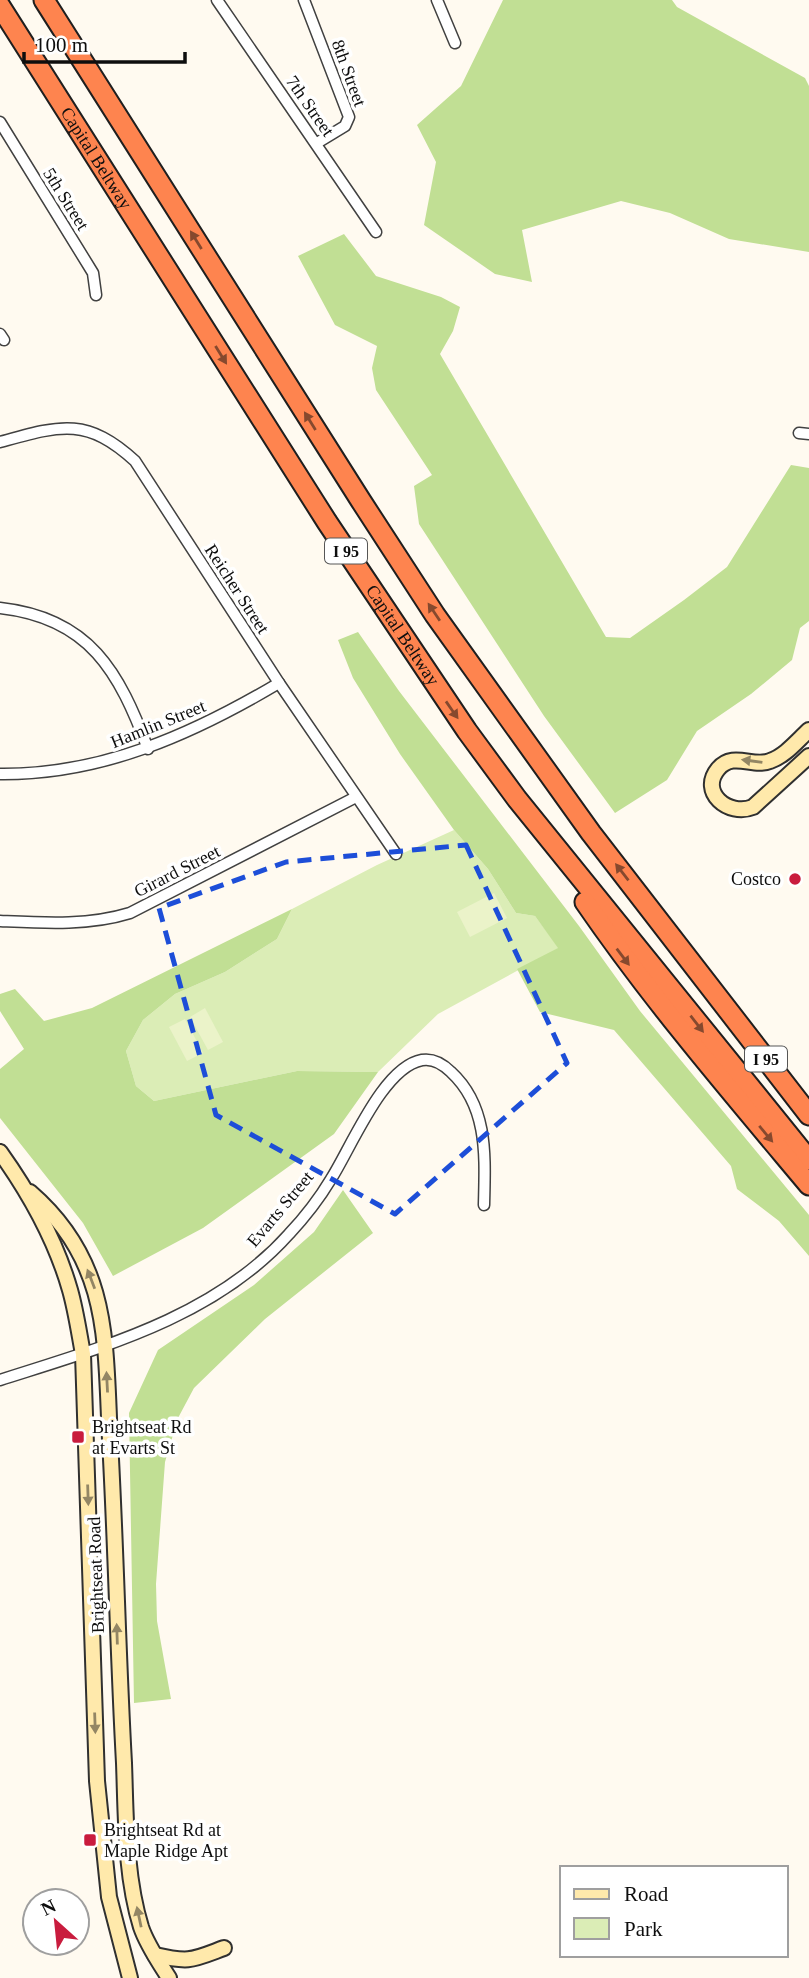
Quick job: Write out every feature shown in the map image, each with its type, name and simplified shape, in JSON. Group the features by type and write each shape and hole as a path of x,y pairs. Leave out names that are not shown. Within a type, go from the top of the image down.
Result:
{"highway":[{"name":"I 95","path":"44,0 360,501 435,614 591,833 809,1115"},
{"name":"Capital Beltway","path":"0,6 402,638 517,799 809,1160"},
{"path":"517,799 621,955 809,1185"},
{"path":"724,1003 809,1096"}],"street":[{"name":"7th Street","path":"217,0 376,232"},
{"name":"8th Street","path":"304,0 349,117 345,126 317,143"},
{"path":"437,0 454,43"},
{"name":"5th Street","path":"0,122 93,273 96,295"},
{"name":"Reicher Street","path":"0,442 49,430 72,428 96,433 115,444 144,472 279,683 396,854"},
{"path":"0,608 29,613 61,626 93,650 110,667 122,687 148,749"},
{"name":"Hamlin Street","path":"0,774 42,773 81,767 148,749 195,728 279,683"},
{"path":"809,730 772,761 763,764 738,759 727,762 718,768 713,789 724,806 743,811 753,807 809,756"},
{"name":"Girard Street","path":"0,921 54,923 111,919 130,913 355,797"},
{"name":"Evarts Street","path":"0,1380 83,1354 189,1311 228,1287 288,1236 315,1203 385,1090 402,1071 419,1061 432,1060 447,1069 474,1104 482,1124 484,1139 484,1205"},
{"name":"Brightseat Road","path":"0,1152 24,1187 60,1262 70,1291 83,1354 97,1781 109,1898 130,1978"},
{"name":"Brightseat Road","path":"24,1187 52,1213 86,1267 102,1315 127,1830 132,1882 141,1928 169,1978"},
{"path":"155,1955 182,1961 224,1948"}],"highlighted area":[{"path":"466,845 567,1063 395,1214 216,1115 159,908 286,862"}],"green space":[{"path":"503,0 672,0 677,7 805,78 809,86 809,252 729,239 670,213 621,201 522,230 532,282 495,274 424,225 436,162 417,125 461,86"},
{"path":"344,234 376,276 441,297 460,307 453,331 440,354 606,637 630,638 727,567 791,465 809,468 809,621 800,628 792,660 751,694 697,731 667,780 615,813 544,716 419,524 414,486 432,475 376,390 372,368 377,346 335,325 298,256"},
{"path":"358,632 399,691 579,926 640,1011 809,1215 809,1256 779,1221 737,1189 731,1166 614,1030 540,1012 517,969 558,948 535,916 516,913 488,869 454,830 400,754 353,678 338,640"},
{"path":"454,830 488,869 516,913 535,916 559,948 438,1014 378,1072 297,1071 154,1101 136,1086 126,1051 143,1020 175,994 225,972 277,939 292,909 377,865"},
{"path":"494,893 507,918 470,937 457,912"},
{"path":"292,909 277,939 225,972 175,994 143,1020 126,1051 136,1086 154,1101 297,1071 378,1072 334,1134 203,1228 113,1276 83,1223 0,1118 0,1069 24,1049 0,1011 0,994 15,989 44,1021 92,1008"},
{"path":"205,1008 223,1042 208,1050 190,1017"},
{"path":"185,1019 203,1053 187,1061 169,1027"},
{"path":"343,1190 373,1233 265,1319 194,1388 178,1418 165,1462 156,1584 157,1621 171,1699 134,1703 129,1413 158,1350 254,1285 314,1232"}],"place":[{"name":"Costco","path":"795,879"},
{"name":"Brightseat Rd at Evarts St","path":"78,1437"},
{"name":"Brightseat Rd at Maple Ridge Apt","path":"90,1840"}]}
